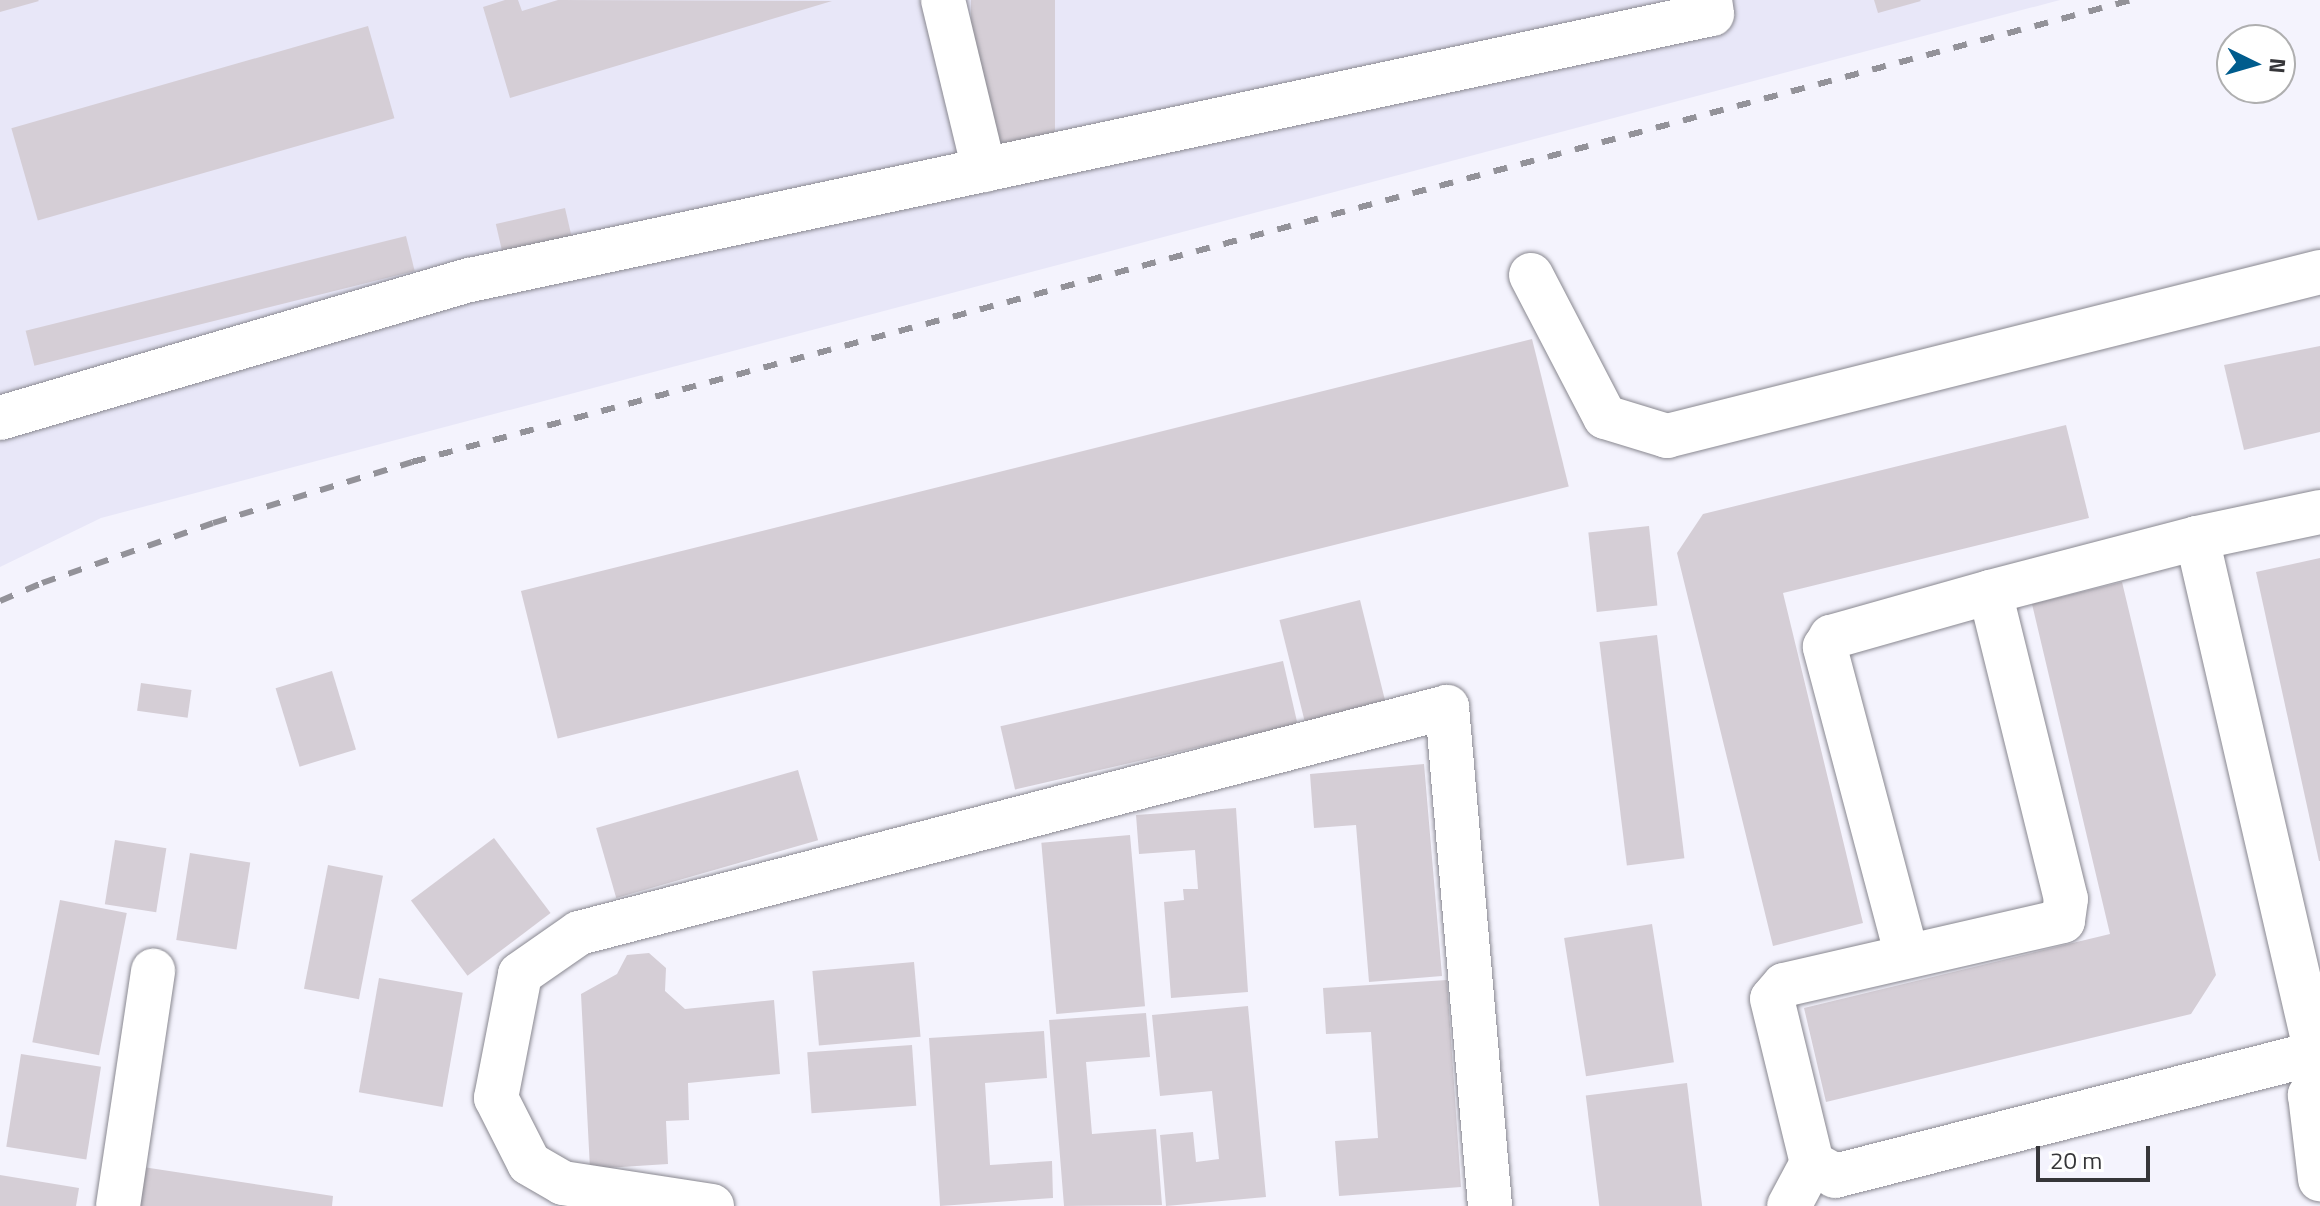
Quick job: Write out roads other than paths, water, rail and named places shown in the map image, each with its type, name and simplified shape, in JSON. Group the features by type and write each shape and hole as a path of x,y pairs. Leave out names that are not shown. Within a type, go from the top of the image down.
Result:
{"lane":[{"path":"943,0 984,170"},
{"path":"0,418 470,280 1712,14 1710,0"},
{"path":"1531,275 1605,417 1667,436 2320,272"},
{"path":"1907,956 1825,647 1831,637 2197,538 2320,512"},
{"path":"2197,538 2319,1064 2310,1095 2320,1179"},
{"path":"1789,1206 1812,1163 1772,999 1784,985 2063,921 2066,899 1990,592"},
{"path":"712,1206 563,1183 529,1163 496,1098 520,974 579,933 1447,707 1490,1206"},
{"path":"118,1206 153,971"},
{"path":"1812,1163 1835,1176 2319,1064"}],"railway":[{"path":"0,601 42,583 213,523 412,462 2131,0"}]}
